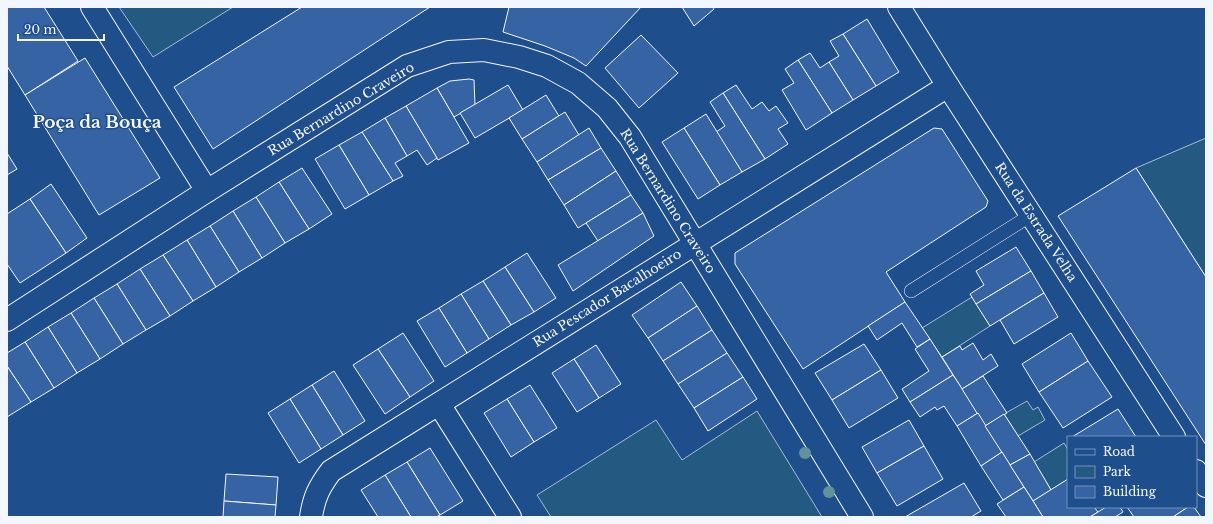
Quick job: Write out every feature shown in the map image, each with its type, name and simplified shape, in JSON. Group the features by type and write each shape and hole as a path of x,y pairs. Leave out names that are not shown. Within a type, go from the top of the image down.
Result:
{"street":[{"path":"92,7 207,191"},
{"name":"Rua da Estrada Velha","path":"899,7 1031,216 1173,436"},
{"name":"Rua Bernardino Craveiro","path":"7,320 207,191 407,66 449,52 484,50 519,57 547,66 578,83 607,108 630,137 862,517"},
{"name":"Rua Pescador Bacalhoeiro","path":"311,517 312,506 319,487 331,471 695,242 948,86"},
{"path":"439,404 510,517"},
{"path":"1197,472 1206,486"}],"lane":[{"path":"911,291 1031,216"}],"green space":[{"path":"119,7 233,7 153,57"},
{"path":"1206,138 1206,277 1136,168"},
{"path":"972,297 990,326 942,357 922,328"},
{"path":"1027,401 1033,410 1038,407 1045,420 1018,436 1004,414"},
{"path":"757,411 822,517 551,517 537,495 656,420 682,460"},
{"path":"1064,443 1067,448 1067,480 1051,490 1034,462"}],"building":[{"path":"7,7 44,7 78,61 25,95 7,66"},
{"path":"302,7 430,7 213,149 174,87"},
{"path":"509,7 641,7 586,66 574,58 545,46 503,32"},
{"path":"682,7 713,7 714,9 694,26"},
{"path":"867,19 899,72 876,86 843,34"},
{"path":"843,34 876,86 853,100 829,62 839,56 830,41"},
{"path":"641,35 678,73 639,108 605,68"},
{"path":"810,53 820,68 829,62 853,100 832,113 798,60"},
{"path":"85,58 160,178 99,215 25,95"},
{"path":"798,60 832,113 806,130 782,90 794,83 785,69"},
{"path":"469,79 474,80 475,105 454,117 437,88 450,81"},
{"path":"508,85 523,110 475,138 460,113"},
{"path":"736,85 752,109 762,102 769,111 776,106 788,123 778,129 788,144 765,159 723,93"},
{"path":"437,88 469,143 438,160 406,106"},
{"path":"723,93 765,159 742,172 716,132 725,126 710,102"},
{"path":"546,95 559,116 522,139 509,118"},
{"path":"406,106 437,158 427,165 417,150 407,156 385,118"},
{"path":"565,112 579,135 537,162 522,139"},
{"path":"706,114 742,172 720,185 684,128"},
{"path":"385,118 407,156 395,163 403,176 393,181 362,132"},
{"path":"589,128 601,148 548,180 537,162"},
{"path":"684,128 720,185 698,199 662,142"},
{"path":"934,128 942,129 988,201 986,207 886,272 905,302 803,369 735,264 735,253"},
{"path":"362,132 393,181 369,195 339,145"},
{"path":"339,145 369,195 345,209 315,159"},
{"path":"601,148 616,171 564,205 548,180"},
{"path":"7,153 17,169 7,175"},
{"path":"302,168 332,214 309,229 279,182"},
{"path":"1136,168 1206,277 1206,445 1058,216"},
{"path":"616,171 631,195 578,228 564,205"},
{"path":"279,182 309,229 285,243 256,197"},
{"path":"51,184 87,238 66,253 30,199"},
{"path":"631,195 643,213 598,241 586,223"},
{"path":"256,197 285,243 262,258 233,211"},
{"path":"30,199 66,253 20,283 7,264 7,214"},
{"path":"233,211 262,258 239,272 210,226"},
{"path":"643,213 654,236 573,291 558,265"},
{"path":"210,226 239,272 216,287 187,240"},
{"path":"187,240 216,287 193,301 163,255"},
{"path":"1016,247 1031,271 976,304 970,294 984,285 976,271"},
{"path":"527,253 556,298 534,312 505,267"},
{"path":"163,255 193,301 170,316 140,269"},
{"path":"505,267 534,312 511,325 483,281"},
{"path":"140,269 170,316 146,330 117,284"},
{"path":"1031,271 1044,293 990,326 976,304"},
{"path":"483,281 511,325 489,339 461,294"},
{"path":"681,282 697,306 648,338 632,315"},
{"path":"117,284 146,330 123,344 94,298"},
{"path":"1044,293 1058,317 1014,344 1000,320"},
{"path":"461,294 489,339 467,353 439,308"},
{"path":"94,298 123,344 100,359 71,313"},
{"path":"905,302 930,339 917,347 902,323 877,340 868,326"},
{"path":"697,306 712,330 663,361 648,338"},
{"path":"439,308 467,353 445,367 417,321"},
{"path":"71,313 100,359 77,373 48,327"},
{"path":"48,327 77,373 54,388 25,342"},
{"path":"712,330 727,353 678,384 663,361"},
{"path":"403,333 434,381 410,397 378,349"},
{"path":"1071,333 1088,361 1039,392 1022,364"},
{"path":"930,339 953,375 910,402 902,389 929,371 915,349"},
{"path":"25,342 54,388 31,402 7,366 7,353"},
{"path":"973,343 983,360 991,354 998,366 962,389 942,357 960,346 962,350"},
{"path":"864,344 881,370 832,400 815,373"},
{"path":"596,345 621,384 599,398 574,359"},
{"path":"378,349 410,397 385,414 353,365"},
{"path":"727,353 743,377 694,408 678,384"},
{"path":"574,359 599,398 577,412 552,373"},
{"path":"1088,361 1112,397 1063,428 1039,392"},
{"path":"7,366 31,402 7,417"},
{"path":"881,370 898,398 849,428 832,400"},
{"path":"334,371 365,421 343,435 312,385"},
{"path":"953,375 978,413 957,426 944,406 937,410 935,407 920,417 910,402"},
{"path":"983,376 1007,413 985,426 962,389"},
{"path":"743,377 757,399 708,431 694,408"},
{"path":"312,385 343,435 321,449 290,399"},
{"path":"530,385 557,428 534,442 507,399"},
{"path":"290,399 321,449 299,463 268,413"},
{"path":"507,399 534,442 511,457 484,413"},
{"path":"1118,409 1135,436 1074,436"},
{"path":"978,413 1002,452 981,466 957,426"},
{"path":"1004,414 1030,454 1010,465 985,426"},
{"path":"909,420 924,446 877,473 862,447"},
{"path":"924,446 943,479 897,506 877,473"},
{"path":"430,448 463,501 440,515 407,462"},
{"path":"1002,452 1024,487 1003,500 981,466"},
{"path":"1030,454 1051,490 1033,501 1010,465"},
{"path":"407,462 440,515 436,517 411,517 385,475"},
{"path":"226,474 278,477 276,505 224,501"},
{"path":"385,475 411,517 378,517 361,490"},
{"path":"1067,480 1067,508 1095,508 1098,512 1090,517 1043,517 1033,501"},
{"path":"964,483 981,511 971,517 905,517"},
{"path":"1024,487 1043,517 1006,517 997,504"},
{"path":"224,501 276,505 275,517 223,517"},
{"path":"1104,508 1121,508 1123,512 1115,517 1090,517"},
{"path":"1128,508 1186,508 1173,517 1134,517"},
{"path":"1186,508 1195,508 1201,517 1173,517"}],"district":[{"name":"Poça da Bouça","path":"97,122"}]}
